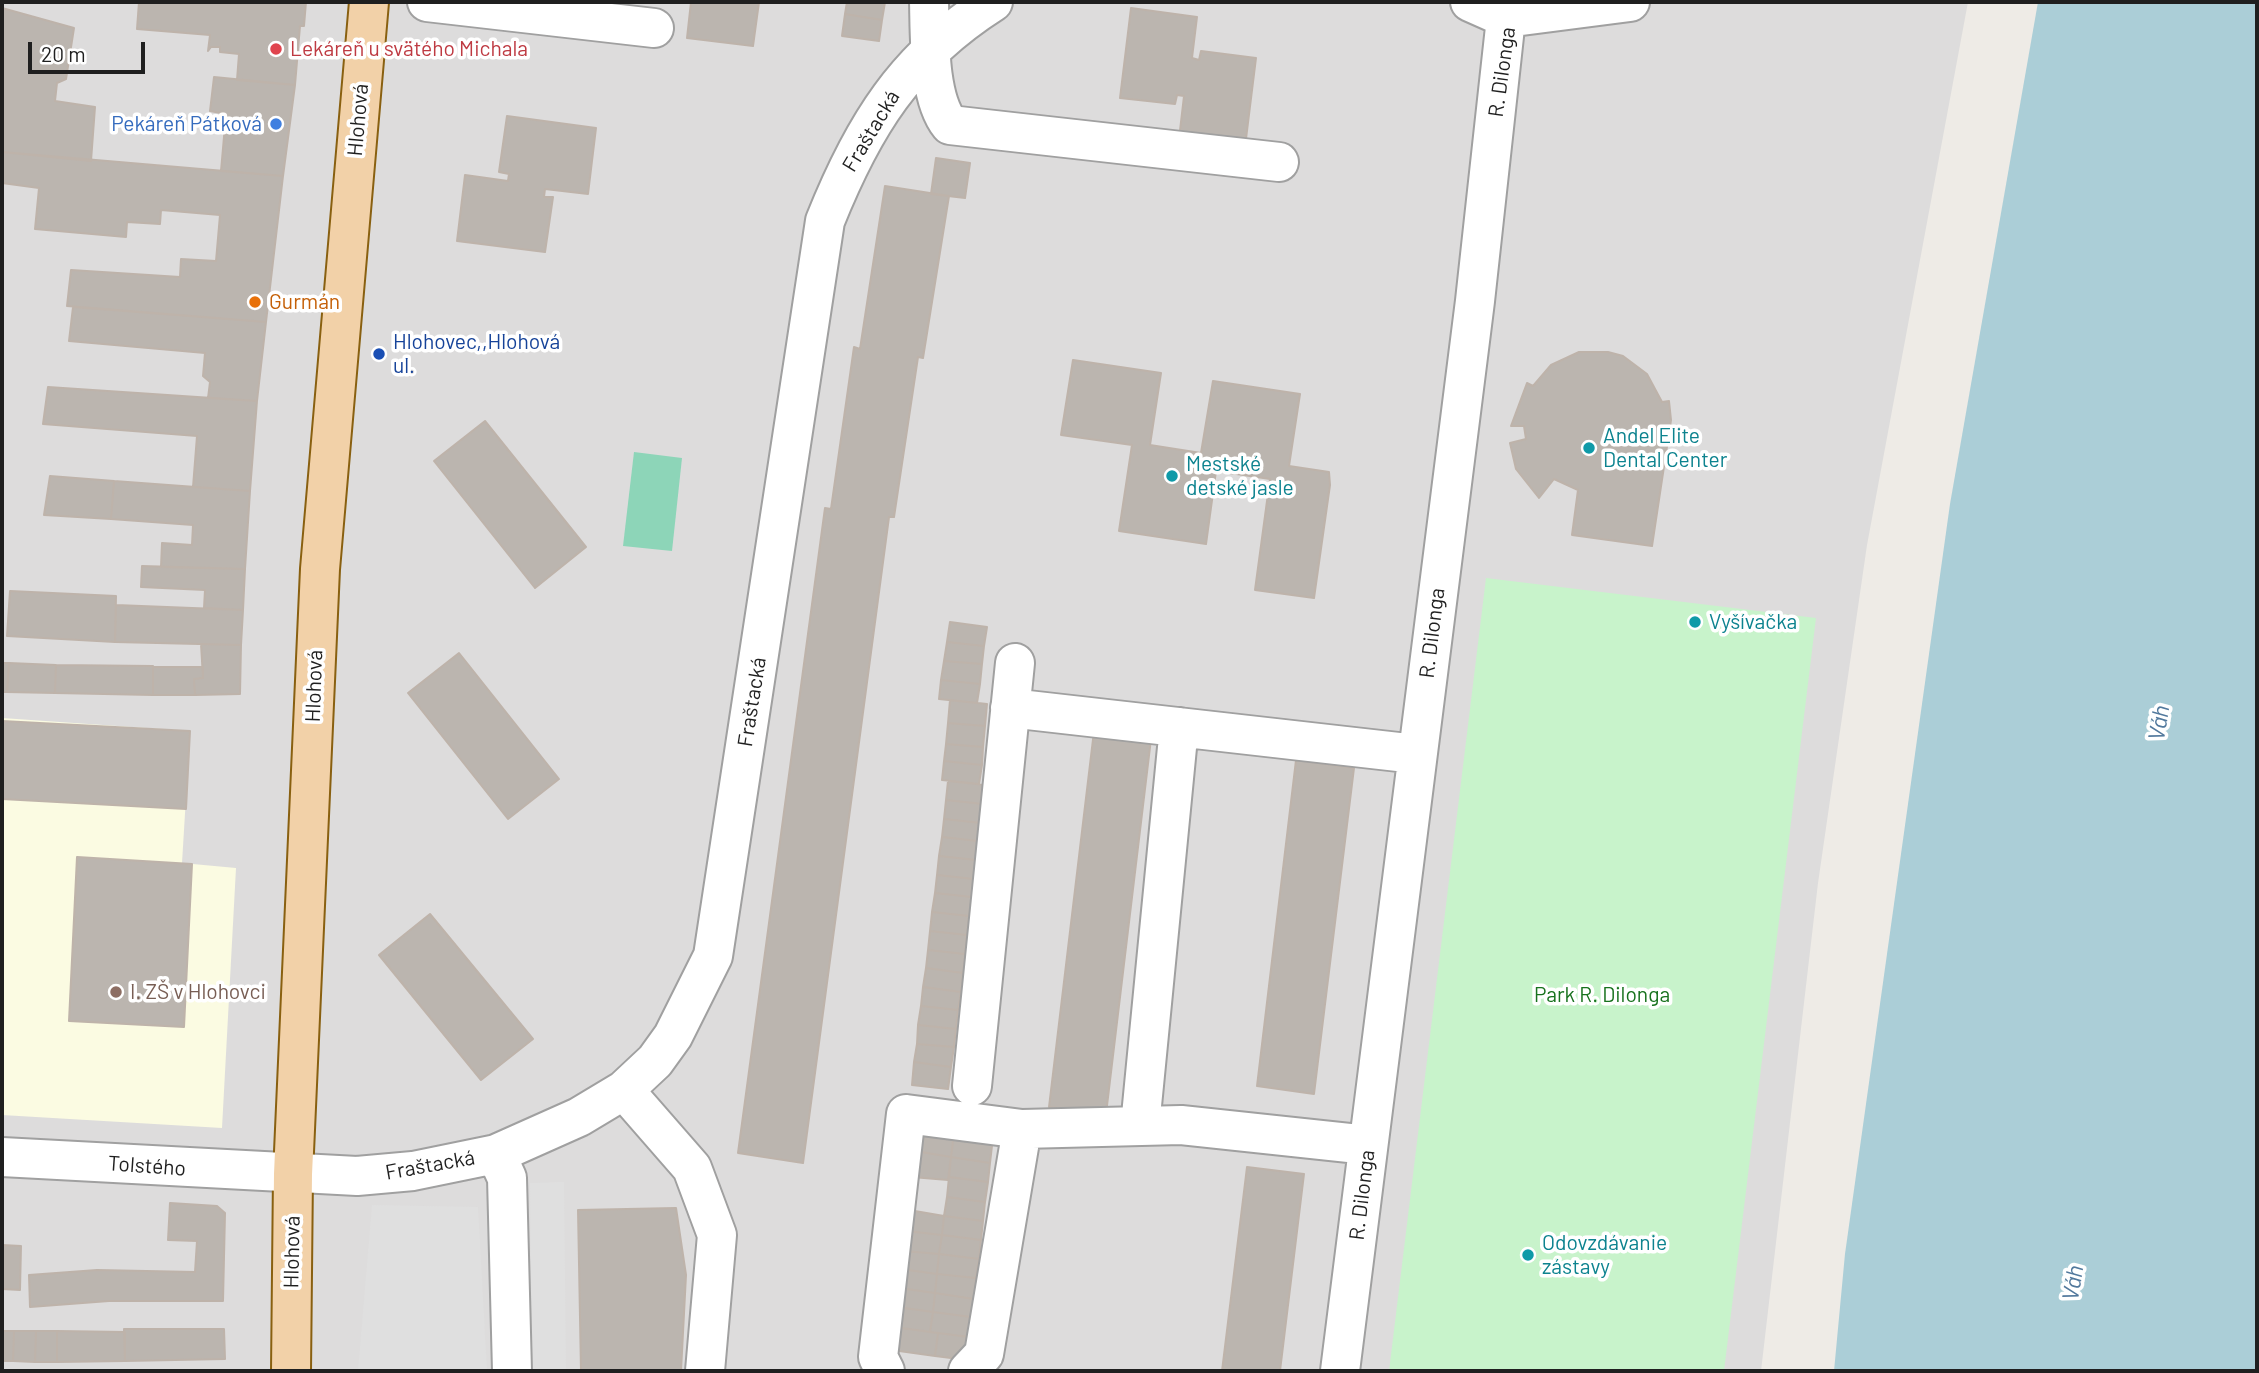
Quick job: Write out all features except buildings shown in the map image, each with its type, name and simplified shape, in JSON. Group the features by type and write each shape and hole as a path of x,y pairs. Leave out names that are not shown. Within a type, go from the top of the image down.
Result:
{"main road":[{"name":"Hlohová","path":"291,1371 293,1174 320,569 369,2"}],"street":[{"path":"427,2 654,28"},
{"path":"929,2 933,85 941,114 950,125 1279,162"},
{"name":"Fraštacká","path":"293,1174 374,1175 496,1154 579,1117 624,1090 655,1061 673,1036 713,956 825,221 849,160 872,121 900,84 933,49 993,2"},
{"path":"1470,2 1506,18"},
{"name":"R. Dilonga","path":"1340,1371 1475,301 1506,18 1630,2"},
{"path":"972,1086 1015,663"},
{"path":"1010,708 1416,754"},
{"path":"1140,1126 1179,727"},
{"path":"624,1090 692,1168 717,1236 705,1371"},
{"path":"885,1371 878,1357 906,1114 1022,1129 1181,1125 1368,1145"},
{"path":"968,1371 984,1354 1022,1129"},
{"path":"496,1154 507,1178 512,1371"},
{"name":"Tolstého","path":"2,1157 293,1174"}],"shaded area":[{"path":"2,2 1968,2 1867,545 1818,883 1761,1371 2,1371"},
{"name":"I. ZŠ v Hlohovci","path":"2,718 190,731 182,863 236,868 222,1128 2,1115"},
{"path":"564,1182 566,1371 532,1371 530,1183"},
{"path":"372,1205 478,1207 487,1371 358,1371"}],"green space":[{"path":"634,452 682,458 672,551 623,546"},
{"name":"Park R. Dilonga","path":"1486,578 1816,618 1724,1371 1389,1371"}],"water":[{"name":"Váh","path":"2038,2 2257,2 2257,1371 1834,1371 1845,1254 1950,504"}],"place":[{"name":"Lekáreň u svätého Michala","path":"276,49"},
{"name":"Pekáreň Pátková","path":"276,124"},
{"name":"Gurmán","path":"255,302"},
{"name":"Hlohovec,,Hlohová ul.","path":"379,354"},
{"name":"Andel Elite Dental Center","path":"1589,448"},
{"name":"Mestské detské jasle","path":"1172,476"},
{"name":"Vyšívačka","path":"1695,622"},
{"name":"I. ZŠ v Hlohovci","path":"116,992"},
{"name":"Odovzdávanie zástavy","path":"1528,1255"}]}
